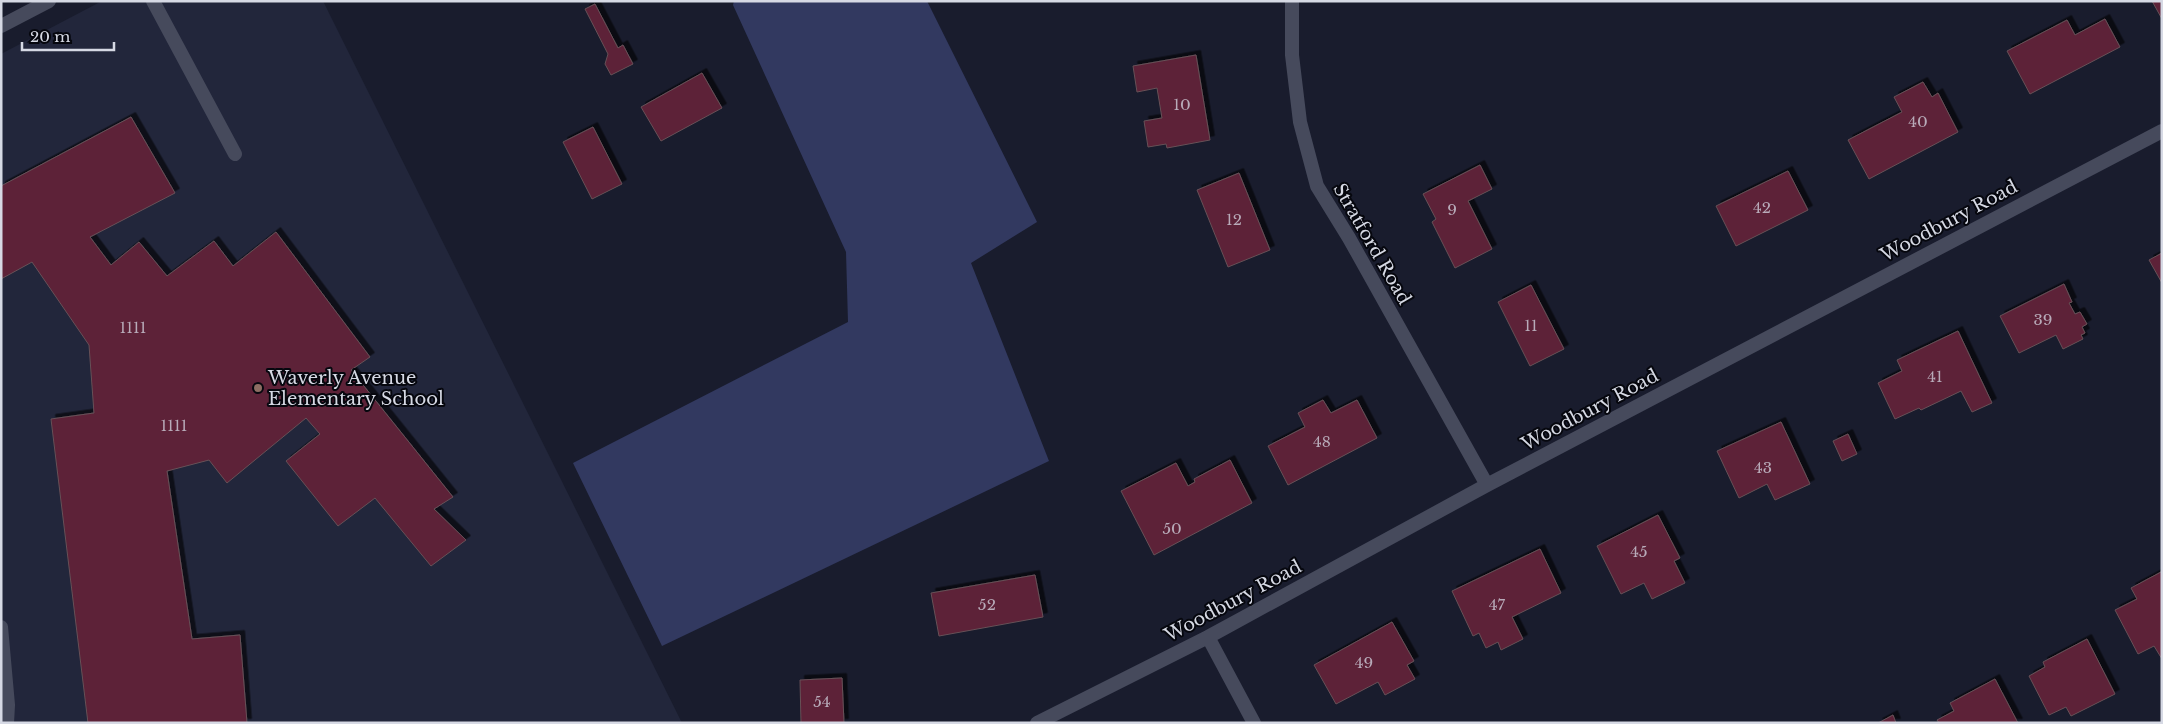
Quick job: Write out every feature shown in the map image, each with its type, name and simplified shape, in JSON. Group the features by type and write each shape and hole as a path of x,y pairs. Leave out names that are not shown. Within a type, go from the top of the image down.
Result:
{"street":[{"path":"1,26 49,1"},
{"path":"153,1 235,154"},
{"name":"Stratford Road","path":"1292,1 1292,55 1300,122 1317,186 1349,238 1486,485"},
{"name":"Woodbury Road","path":"1036,723 1208,637 1486,485 2162,131"},
{"path":"1,627 8,705 7,723"},
{"path":"1208,637 1254,723"}],"shaded area":[{"name":"Waverly Avenue Elementary School","path":"102,1 323,1 682,723 1,723 1,54"},
{"path":"734,1 927,1 1037,222 971,263 1049,461 662,646 573,463 848,322 846,252 733,5"}],"building":[{"path":"2152,1 2162,1 2162,19"},
{"path":"595,4 618,48 623,45 633,64 611,75 605,64 608,54 585,9"},
{"path":"2105,19 2120,47 2030,94 2007,51 2067,20 2075,35"},
{"path":"1196,55 1210,140 1167,148 1166,144 1148,147 1144,121 1162,118 1157,88 1137,92 1133,66"},
{"path":"702,73 722,108 661,141 641,107"},
{"path":"1923,82 1932,97 1938,93 1958,132 1869,179 1848,140 1902,112 1894,97"},
{"path":"131,117 175,193 90,237 111,265 139,242 167,276 214,241 233,266 276,232 370,357 351,370 453,497 434,509 466,540 431,566 375,498 338,526 286,461 320,434 306,418 227,483 209,460 167,471 192,639 240,635 247,723 88,723 51,419 94,413 89,345 32,262 1,279 1,186"},
{"path":"593,127 622,184 592,199 563,142"},
{"path":"1480,165 1492,189 1468,201 1492,249 1455,268 1432,222 1436,219 1423,194"},
{"path":"1788,171 1808,210 1736,246 1716,206"},
{"path":"1239,173 1270,250 1228,267 1197,190"},
{"path":"2162,253 2162,283 2149,260"},
{"path":"2064,284 2072,302 2069,303 2075,314 2080,312 2087,324 2082,327 2085,333 2081,335 2083,339 2063,349 2056,335 2019,353 2000,316"},
{"path":"1531,285 1564,349 1530,366 1498,302"},
{"path":"1958,331 1992,403 1972,412 1961,391 1921,410 1919,408 1895,419 1878,383 1902,371 1897,360"},
{"path":"1323,400 1331,413 1357,400 1377,438 1288,485 1268,446 1305,427 1298,413"},
{"path":"1781,422 1810,484 1775,500 1767,484 1739,498 1717,451"},
{"path":"1848,434 1857,454 1842,461 1833,441"},
{"path":"1230,460 1252,503 1154,555 1121,491 1176,463 1188,486 1195,482 1194,479"},
{"path":"1658,515 1680,558 1674,561 1685,583 1652,599 1644,583 1621,594 1597,546"},
{"path":"1540,549 1561,593 1512,617 1523,639 1501,650 1498,642 1486,648 1479,633 1473,636 1452,591"},
{"path":"2161,572 2162,659 2154,646 2138,654 2115,610 2137,599 2131,588"},
{"path":"1035,575 1043,617 939,636 931,593"},
{"path":"1392,622 1414,661 1407,665 1415,679 1385,695 1378,682 1336,704 1314,665"},
{"path":"2087,639 2115,694 2071,716 2066,707 2049,715 2029,676 2045,667 2043,662"},
{"path":"842,678 844,723 801,723 800,680"},
{"path":"1995,679 2018,723 1939,723 1937,720 1954,711 1950,703"},
{"path":"1893,715 1896,723 1878,723"}],"place":[{"name":"Waverly Avenue Elementary School","path":"258,388"}]}
